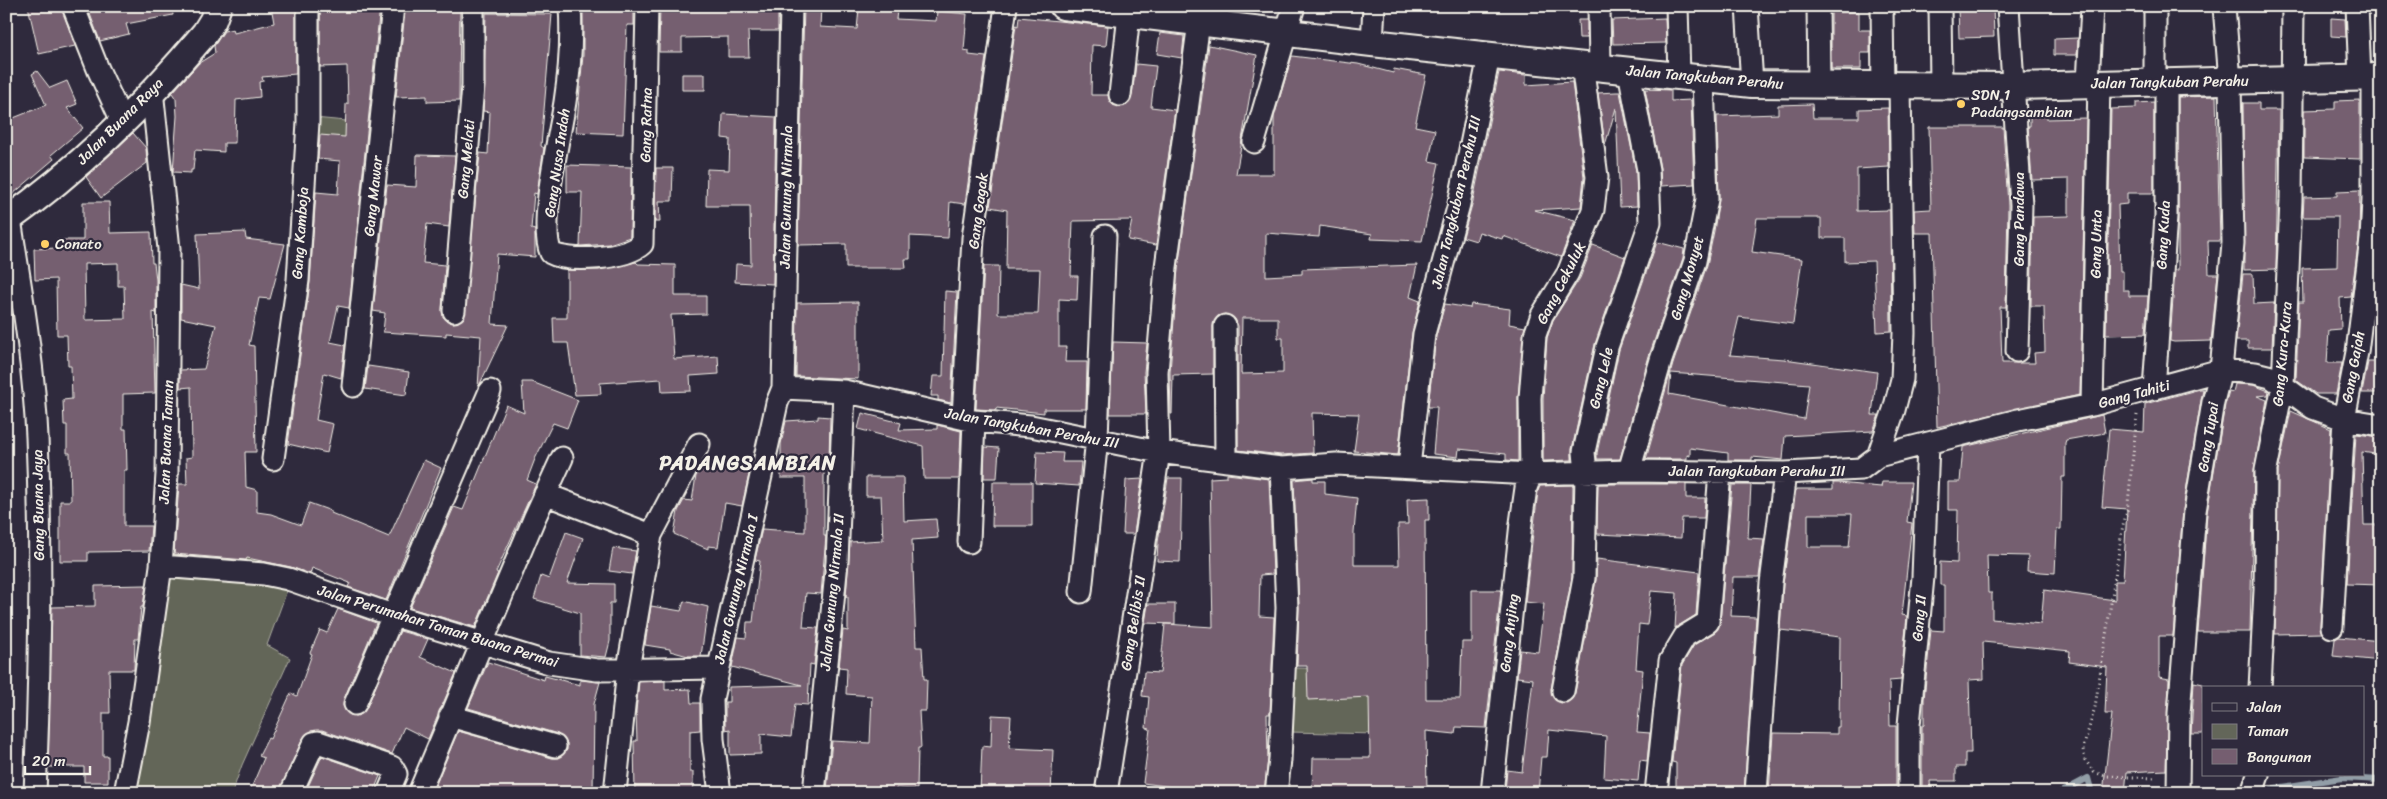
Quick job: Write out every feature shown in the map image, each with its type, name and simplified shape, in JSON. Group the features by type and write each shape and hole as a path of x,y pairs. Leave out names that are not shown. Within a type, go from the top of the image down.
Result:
{"street":[{"path":"73,6 98,69 122,121"},
{"name":"Jalan Buana Raya","path":"8,220 87,155 122,121 205,33 213,20 218,6"},
{"name":"Gang Kamboja","path":"273,459 298,280 308,122 308,6"},
{"name":"Gang Mawar","path":"353,386 393,6"},
{"name":"Gang Melati","path":"454,310 473,86 473,6"},
{"name":"Gang Nusa Indah","path":"570,6 572,37 570,68 548,200 547,246 551,253 558,257 605,258 636,250 642,244"},
{"name":"Gang Ratna","path":"642,244 647,6"},
{"name":"Jalan Gunung Nirmala","path":"783,388 790,6"},
{"name":"Gang Gagak","path":"969,542 969,419 973,238 1006,6"},
{"name":"Jalan Tangkuban Perahu","path":"1063,6 1211,17 1287,33 1752,84 2013,86 2160,81 2371,78"},
{"path":"1254,142 1294,6"},
{"path":"1372,43 1374,6"},
{"name":"Gang Cekuluk","path":"1531,474 1530,398 1535,335 1542,315 1568,273 1593,210 1597,177 1591,66 1599,6"},
{"name":"Gang Monyet","path":"1629,471 1661,360 1695,261 1707,199 1691,78 1677,6"},
{"path":"1747,6 1752,84"},
{"path":"1818,6 1819,85"},
{"path":"1878,456 1894,410 1902,378 1904,333 1891,86 1882,6"},
{"path":"1940,6 1941,85"},
{"name":"Gang Pandawa","path":"2008,6 2021,205 2017,351"},
{"name":"Gang Unta","path":"2092,6 2094,83 2092,405"},
{"name":"Gang Kuda","path":"2147,391 2166,216 2155,6"},
{"name":"Gang Tupai","path":"2178,786 2179,713 2195,511 2213,402 2221,370 2234,243 2230,81 2224,6"},
{"name":"Gang Kura-Kura","path":"2260,686 2265,590 2266,470 2283,385 2291,200 2294,79 2293,6"},
{"name":"Gang Gajah","path":"2332,627 2344,419 2357,352 2371,239 2373,200 2371,78 2358,6"},
{"path":"1120,95 1129,10"},
{"name":"Gang Belibis II","path":"1106,793 1159,452 1158,372 1166,267 1211,17"},
{"name":"Jalan Tangkuban Perahu III","path":"1408,467 1424,334 1459,204 1489,56"},
{"name":"Gang Lele","path":"1563,691 1584,578 1586,473 1584,452 1607,347 1650,223 1648,170 1629,70"},
{"name":"Jalan Buana Taman","path":"125,793 139,722 160,566 167,474 169,249 152,90"},
{"name":"Gang Buana Jaya","path":"8,220 27,334 37,435 40,679 35,793"},
{"path":"1081,592 1097,438 1105,236"},
{"path":"1225,326 1226,460"},
{"name":"Gang Tahiti","path":"1878,456 2018,420 2092,405 2221,370 2255,373 2271,377 2314,408 2344,419 2381,425"},
{"name":"Jalan Tangkuban Perahu III","path":"783,388 844,391 969,419 1032,426 1159,452 1281,468 1336,464 1531,474 1629,471 1785,473 1861,469 1878,456"},
{"name":"Jalan Gunung Nirmala I","path":"720,793 711,719 718,668 783,388"},
{"name":"Jalan Gunung Nirmala II","path":"814,793 837,562 844,391"},
{"path":"356,704 392,615 490,392"},
{"name":"Gang II","path":"1909,793 1910,725 1923,577 1928,443"},
{"path":"615,793 628,668 651,535 699,444"},
{"path":"419,793 450,716 562,458"},
{"path":"1276,793 1280,760 1287,608 1281,468"},
{"path":"1656,793 1670,661 1685,636 1708,622 1720,472"},
{"path":"1756,793 1770,593 1785,473"},
{"name":"Gang Anjing","path":"1492,793 1521,523 1526,488 1531,474"},
{"path":"545,494 651,535"},
{"name":"Jalan Perumahan Taman Buana Permai","path":"160,566 264,574 549,663 597,670 718,668"},
{"path":"450,716 555,746"},
{"path":"291,793 314,743 318,742 392,767 396,774 388,793"},
{"path":"2252,793 2258,776"}],"path":[{"path":"2147,391 2127,513 2124,518 2095,707 2083,749 2085,760 2094,772 2105,776 2178,786"}],"green space":[{"path":"314,118 389,125 388,154 312,145"},
{"path":"223,541 300,555 267,645 290,658 242,765 232,793 116,793 160,543"},
{"path":"1293,668 1377,670 1377,734 1288,732"}],"building":[{"path":"28,6 61,6 75,46 39,54"},
{"path":"87,6 172,6 173,15 126,24 129,34 100,41"},
{"path":"271,6 296,6 296,74 262,77 263,81 259,82 260,97 236,100 235,143 224,143 224,152 195,150 191,173 173,172 177,116 176,99 172,93 199,63 215,53 214,46 224,31 233,29 234,33 274,23"},
{"path":"320,6 380,6 349,308 338,306 330,342 345,345 341,378 324,373 316,420 333,424 327,453 288,444 310,282 316,192 338,194 340,161 318,159 320,135 345,137 346,104 348,104 347,66 320,67"},
{"path":"450,6 460,6 459,101 427,102 427,96 396,97 405,12 450,8"},
{"path":"608,6 634,6 634,25 627,25 623,134 576,132 583,55 583,12 608,11"},
{"path":"660,6 778,6 778,31 748,31 749,57 728,57 728,37 682,38 682,52 659,52"},
{"path":"804,6 821,6 820,27 857,29 859,9 897,11 896,19 936,21 937,11 967,14 964,50 969,51 969,55 986,57 965,204 950,202 948,238 910,236 910,259 905,259 906,268 846,268 846,244 798,245"},
{"path":"1958,6 1993,6 1994,37 1959,38"},
{"path":"1831,12 1859,12 1859,30 1870,30 1870,53 1861,53 1861,69 1831,69"},
{"path":"486,13 552,14 541,146 544,148 537,194 534,193 531,229 535,230 535,257 497,254 492,324 508,325 478,388 481,336 446,333 446,336 383,332 385,313 373,311 387,185 416,187 417,155 455,156 449,227 427,224 423,263 445,265 443,317 453,323 464,318 480,153 488,154 490,112 483,111"},
{"path":"1019,17 1108,26 1106,46 1092,45 1091,95 1108,95 1113,105 1125,106 1132,96 1136,64 1156,66 1151,107 1175,110 1156,245 1128,240 1132,220 1073,221 1071,276 1078,276 1077,300 1059,299 1059,347 1066,347 1065,362 1087,362 1086,409 1044,409 1044,413 996,408 996,410 976,409 984,266 999,266 998,314 1038,314 1040,269 1006,269 1007,210 990,207 1016,25 1018,26"},
{"path":"1665,18 1666,43 1613,44 1612,20"},
{"path":"2331,18 2345,19 2346,37 2331,36"},
{"path":"1578,20 1587,20 1587,38 1579,38"},
{"path":"1160,33 1184,36 1182,58 1157,54"},
{"path":"2078,38 2077,55 2054,55 2054,39"},
{"path":"1209,45 1257,55 1236,174 1274,174 1274,117 1292,56 1358,64 1393,73 1394,69 1426,75 1415,126 1435,130 1429,161 1439,163 1422,241 1371,239 1372,234 1320,226 1319,237 1266,233 1266,276 1302,274 1302,269 1417,265 1410,297 1420,301 1412,333 1398,455 1354,451 1359,414 1312,413 1313,453 1281,455 1238,450 1238,326 1235,319 1225,314 1218,316 1213,326 1213,374 1173,375 1171,414 1170,372 1178,268","holes":["1242,318 1278,318 1278,338 1283,338 1283,373 1241,374"]},
{"path":"37,71 50,88 67,81 77,104 67,108 83,128 51,155 54,159 6,200 6,121 46,105 32,74"},
{"path":"1499,72 1526,75 1526,85 1572,82 1584,177 1581,207 1534,210 1575,220 1561,257 1503,236 1502,239 1479,232 1476,241 1463,237 1473,201"},
{"path":"682,74 705,74 705,90 682,90"},
{"path":"1645,89 1671,90 1671,101 1691,100 1694,184 1661,186 1660,168"},
{"path":"1620,92 1636,171 1637,206 1620,207 1616,108 1605,145 1598,93"},
{"path":"2216,96 2220,241 2208,241 2209,274 2218,274 2211,341 2174,342 2170,341 2175,270 2178,270 2178,97"},
{"path":"2360,100 2360,159 2304,157 2304,110 2335,109 2335,101"},
{"path":"2154,102 2154,193 2127,193 2127,204 2118,205 2120,271 2123,271 2123,290 2129,290 2129,296 2148,296 2145,334 2106,335 2111,109 2136,108 2136,103"},
{"path":"2243,103 2259,103 2259,110 2279,110 2276,269 2244,270"},
{"path":"1812,104 1813,118 1859,118 1859,109 1888,108 1889,167 1857,169 1857,211 1890,210 1891,331 1877,332 1874,261 1845,262 1845,238 1821,238 1821,218 1757,218 1752,252 1802,259 1793,324 1739,317 1730,355 1784,359 1877,372 1872,415 1879,415 1873,431 1785,436 1783,460 1752,457 1752,460 1728,460 1728,453 1690,448 1690,456 1687,455 1687,459 1646,459 1673,364 1707,265 1719,199 1717,116 1778,114 1778,105","holes":["1671,373 1809,384 1804,419 1669,394"]},
{"path":"723,114 776,117 773,284 735,282 736,264 751,265 750,206 706,206 707,169 729,170 730,139 722,138"},
{"path":"2030,115 2047,115 2047,119 2086,118 2080,395 1937,427 1932,233 1915,233 1914,210 1931,209 1929,127 2003,127 2008,205 2006,307 2000,307 2002,363 2035,363 2034,353 2045,352 2044,306 2031,306 2033,217 2069,216 2069,179 2032,180 2028,126 2030,126"},
{"path":"133,133 146,148 147,163 101,198 86,177"},
{"path":"567,165 631,167 630,237 609,244 580,246 582,192 567,192"},
{"path":"656,168 673,168 672,201 659,201 660,222 655,222"},
{"path":"2360,190 2359,238 2351,297 2340,298 2341,329 2329,330 2327,363 2342,363 2336,394 2316,394 2296,380 2299,302 2303,302 2302,268 2337,267 2338,217 2303,217 2304,197 2337,196 2337,191"},
{"path":"83,202 109,202 110,233 151,232 152,263 154,263 156,280 156,313 153,312 155,393 123,394 123,429 126,429 127,470 124,470 124,526 151,526 149,551 88,552 88,561 60,561 60,501 71,501 70,453 67,453 67,425 64,425 63,400 72,399 71,366 68,366 67,335 57,335 56,279 35,280 34,249 58,248 57,240 83,240","holes":["118,263 118,286 124,286 125,319 85,320 84,264"]},
{"path":"245,232 246,239 285,244 270,299 259,298 249,345 254,346 256,452 245,452 246,487 257,490 257,512 271,514 301,525 309,503 389,537 424,460 441,468 386,600 348,587 350,583 312,568 310,574 291,567 247,558 246,560 174,554 179,484 187,484 186,458 192,457 191,387 180,388 180,370 204,369 216,325 181,318 181,285 199,289 197,234"},
{"path":"1657,242 1684,249 1683,258 1649,356 1620,459 1597,459 1619,350"},
{"path":"1593,245 1625,257 1595,344 1572,449 1572,460 1543,461 1543,398 1547,338 1553,320 1580,278"},
{"path":"636,262 638,264 675,265 675,296 706,296 706,314 671,315 674,359 718,356 719,374 690,376 691,391 662,392 661,379 600,383 601,394 575,395 568,343 554,343 553,318 567,318 567,270 599,270"},
{"path":"2243,274 2253,274 2254,304 2274,303 2272,348 2248,348 2248,341 2236,341"},
{"path":"945,291 957,292 951,403 938,400 938,396 931,396 933,376 943,376"},
{"path":"858,302 858,379 796,376 797,303"},
{"path":"1445,304 1470,308 1471,304 1510,309 1509,324 1525,327 1518,397 1518,461 1506,460 1506,454 1459,449 1458,457 1433,454 1437,407 1428,407 1436,336"},
{"path":"1113,342 1147,343 1144,372 1146,414 1110,414"},
{"path":"2368,362 2377,362 2376,393 2362,393"},
{"path":"368,366 409,372 406,395 365,389"},
{"path":"522,382 532,382 578,400 567,428 553,423 535,459 527,480 536,484 496,572 498,573 475,627 410,608 454,507 463,510 506,405 524,413"},
{"path":"2235,384 2253,385 2269,391 2268,395 2257,396 2267,400 2254,470 2250,632 2198,632 2207,513 2225,405 2229,391 2233,392"},
{"path":"2203,389 2183,510 2173,636 2159,636 2159,677 2169,679 2166,770 2127,772 2125,793 2103,793 2112,714 2105,714 2107,667 2069,662 2070,651 1983,642 1984,679 1969,680 1971,753 1965,753 1965,767 1956,767 1956,781 1930,781 1931,793 1922,793 1922,726 1924,725 1924,699 1931,630 1944,631 1944,585 1940,585 1940,562 1957,563 1958,510 1948,510 1948,482 1960,482 1963,447 2102,415 2105,433 2066,440 2065,443 2065,477 2062,477 2061,529 2057,529 2055,573 2027,571 2028,556 1987,555 1988,593 1992,593 1992,619 2041,624 2044,590 2115,600 2115,581 2123,581 2127,509 2102,507 2109,429 2144,432 2145,404"},
{"path":"2291,411 2331,429 2320,626 2322,633 2275,634 2278,471"},
{"path":"862,413 901,423 899,430 937,429 937,425 961,431 959,479 924,479 923,446 858,429"},
{"path":"818,416 830,417 829,462 824,462 824,536 826,536 821,594 806,593 803,627 818,628 814,665 810,664 808,705 795,704 791,737 761,734 761,754 730,755 730,729 725,730 725,702 729,702 729,687 802,685 732,667 738,637 746,638 747,622 753,622 760,561 755,560 762,529 805,532 805,478 781,478 781,444 786,421 818,419"},
{"path":"2356,434 2381,437 2381,455 2362,452 2364,525 2381,525 2381,585 2347,584"},
{"path":"985,447 999,448 997,478 984,478"},
{"path":"1037,452 1063,453 1062,462 1081,462 1079,486 1035,483"},
{"path":"704,462 750,470 742,506 725,503 718,547 708,546 708,549 674,534 678,511 684,500 692,501 696,476"},
{"path":"1227,474 1269,479 1273,574 1260,575 1259,616 1274,617 1270,714 1267,714 1268,759 1264,793 1202,793 1202,791 1143,783 1150,729 1146,728 1149,697 1142,696 1144,672 1160,673 1165,624 1213,627 1210,478 1227,477"},
{"path":"866,477 903,477 904,521 936,519 938,538 912,540 916,647 922,647 924,679 927,679 926,711 919,711 921,748 918,748 917,789 896,788 896,793 878,793 878,790 827,790 832,741 870,743 872,696 846,694 847,668 839,667 843,630 848,631 848,597 846,597 850,542 883,540 881,496 866,496"},
{"path":"1168,478 1182,478 1180,562 1157,561 1158,542"},
{"path":"1313,478 1313,481 1325,481 1325,494 1357,498 1354,565 1399,565 1398,524 1408,524 1407,499 1429,498 1429,520 1425,520 1426,699 1460,699 1462,642 1472,642 1472,590 1501,590 1486,728 1456,727 1455,734 1426,731 1427,793 1312,793 1313,758 1370,758 1369,697 1308,700 1307,666 1297,666 1299,607 1294,480"},
{"path":"1142,479 1134,534 1123,534 1126,480"},
{"path":"993,482 1032,482 1032,526 992,526"},
{"path":"1882,482 1911,482 1907,522 1912,523 1902,615 1907,616 1901,680 1889,681 1890,726 1896,726 1896,786 1825,788 1825,793 1769,793 1773,733 1837,734 1837,727 1839,727 1840,637 1780,630 1783,584 1796,489 1833,489 1833,483 1881,487","holes":["1808,514 1852,514 1849,547 1808,547"]},
{"path":"1598,484 1686,484 1686,498 1705,498 1704,518 1682,518 1681,538 1597,534"},
{"path":"1573,485 1572,577 1551,689 1555,700 1567,703 1575,693 1596,580 1597,559 1699,572 1696,615 1675,628 1677,593 1651,591 1647,625 1639,624 1636,669 1643,670 1637,732 1650,733 1647,761 1640,760 1638,781 1604,778 1606,736 1549,730 1547,757 1541,757 1538,793 1505,791 1507,770 1522,772 1533,679 1517,677 1520,650 1538,652 1544,604 1525,602 1538,491 1540,486"},
{"path":"1732,485 1751,485 1748,538 1764,539 1759,577 1733,577 1731,616 1756,617 1744,793 1676,793 1676,763 1672,762 1682,665 1694,645 1715,632 1720,623"},
{"path":"566,532 583,538 567,583 614,584 614,603 610,603 610,641 606,657 580,655 580,613 534,599 541,576 549,579"},
{"path":"613,548 636,551 632,574 609,571"},
{"path":"146,585 143,607 141,607 138,639 135,639 134,670 109,670 110,713 103,713 103,756 108,756 108,782 84,782 84,767 48,767 52,607 95,606 95,586"},
{"path":"684,601 708,607 701,656 688,656 670,651 670,649 645,645 651,606 681,611"},
{"path":"1148,604 1175,604 1175,624 1145,623"},
{"path":"338,609 376,623 344,699 343,706 350,715 357,716 366,709 400,631 428,639 420,657 456,673 428,739 404,727 392,754 322,730 311,731 303,738 279,793 249,793 264,758 259,756 268,738 270,739 291,693 297,696 312,654 310,653 320,630 327,633"},
{"path":"2339,637 2381,641 2381,661 2333,656 2335,639"},
{"path":"488,662 544,680 545,676 580,685 580,680 600,682 594,704 593,793 440,793 433,791 458,731 552,758 558,758 567,750 567,743 558,734 468,708"},
{"path":"665,681 665,690 690,689 691,703 700,703 700,730 690,731 690,772 693,772 693,791 635,793 634,741 637,741 636,711 639,682"},
{"path":"2194,682 2203,684 2202,734 2191,734"},
{"path":"992,715 1011,716 1009,748 1053,750 1051,793 980,793 982,746 991,747"},
{"path":"322,756 380,776 373,793 305,793"}],"waterway":[{"path":"2060,793 2088,778 2092,793"},
{"path":"2267,793 2275,788 2342,778 2381,780"}],"place":[{"name":"SDN 1 Padangsambian","path":"1961,104"},
{"name":"Conato","path":"45,244"}],"district":[{"name":"PADANGSAMBIAN","path":"748,463"}]}
